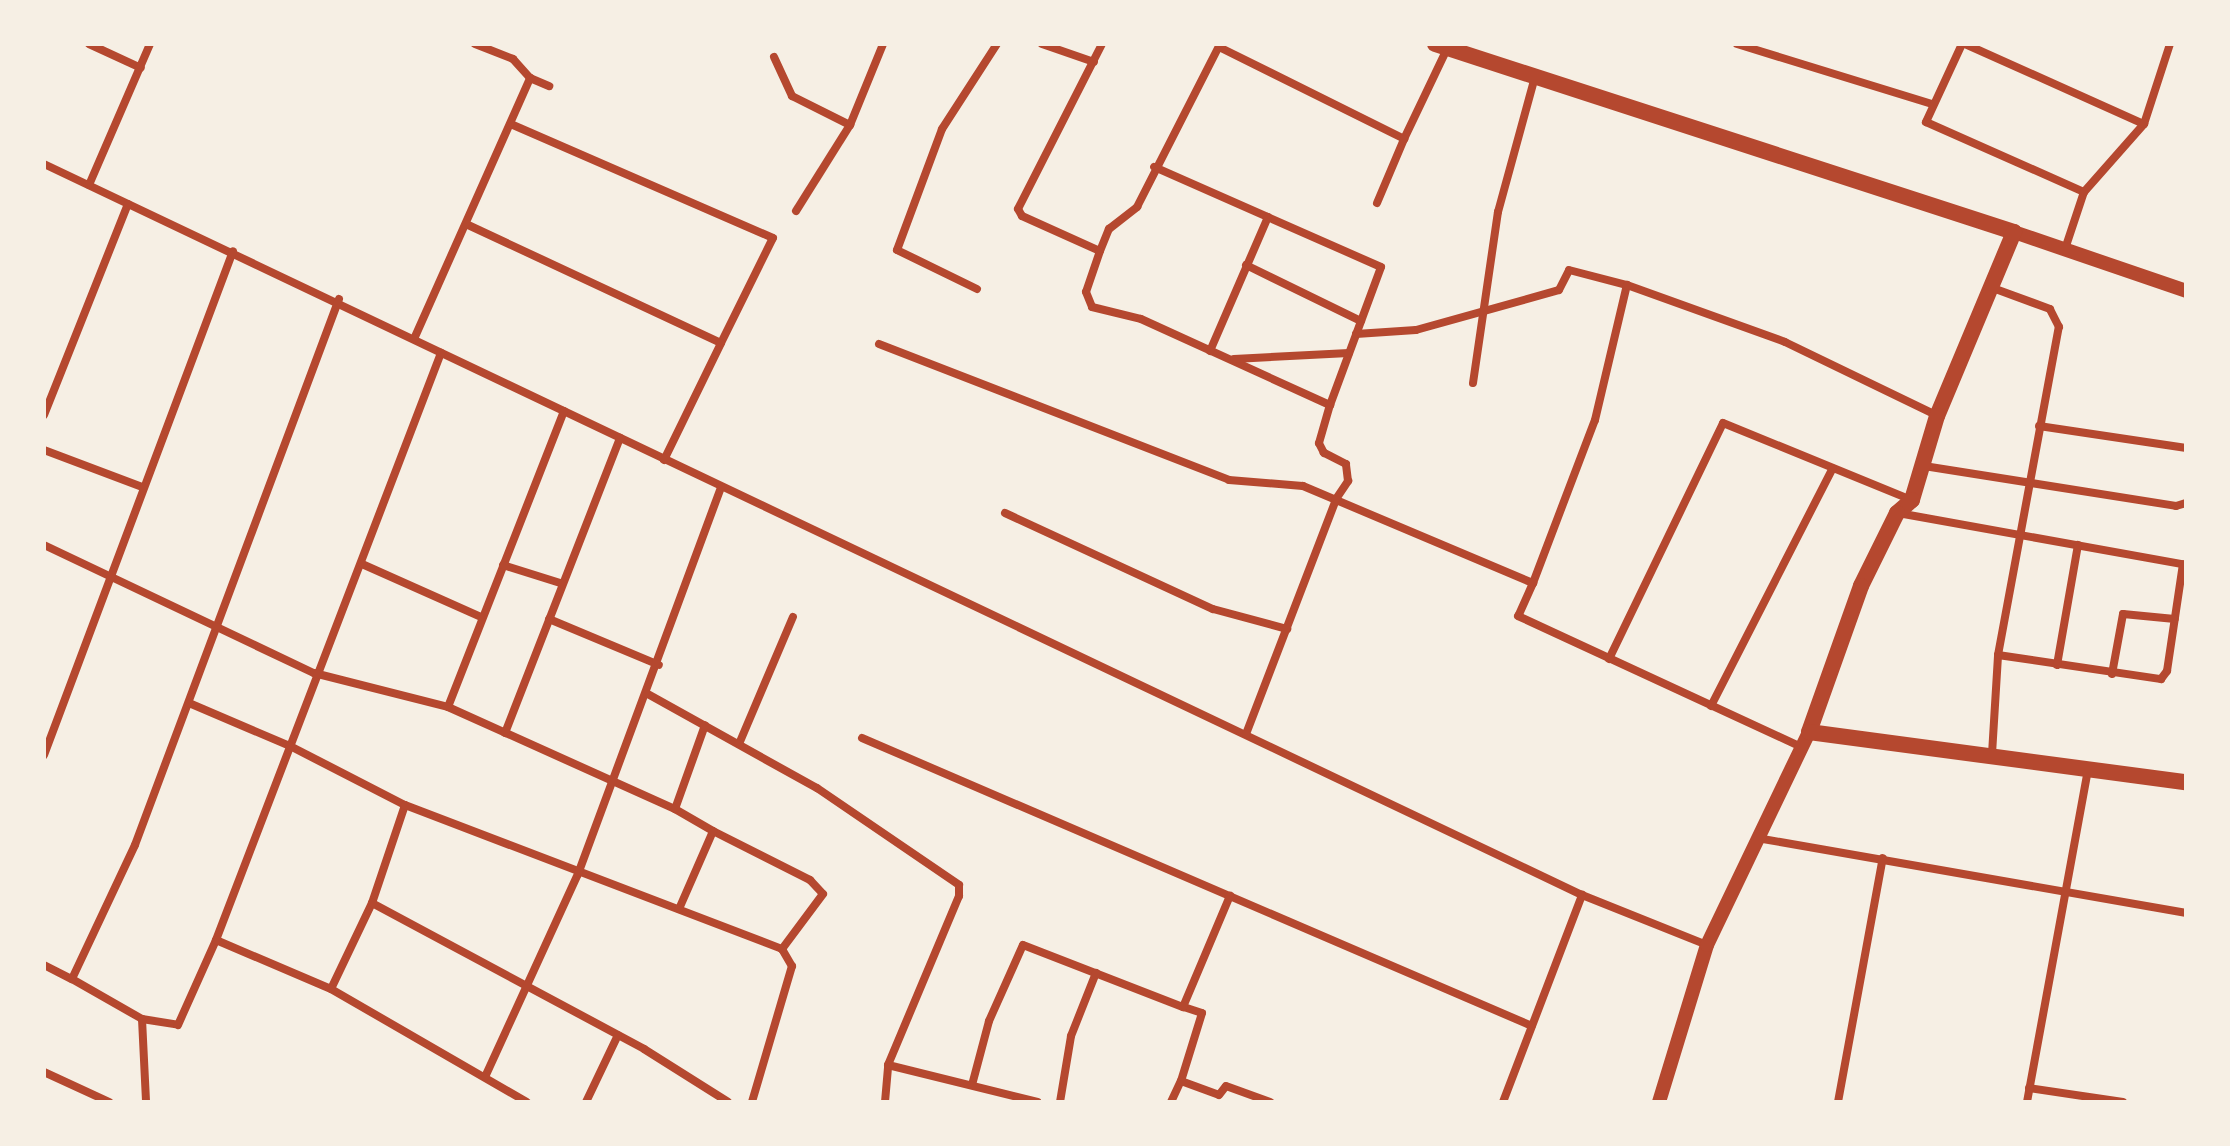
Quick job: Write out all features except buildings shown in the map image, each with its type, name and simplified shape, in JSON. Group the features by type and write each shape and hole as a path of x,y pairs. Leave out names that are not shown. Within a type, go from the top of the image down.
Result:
{"main road":[{"path":"1441,46 2014,232 1937,416 1912,500 1897,513 1861,586 1805,740 1992,754 2186,782"}],"street":[{"path":"89,44 141,68"},
{"path":"89,185 150,44"},
{"path":"475,44 513,59 530,78 549,86"},
{"path":"796,211 850,125 883,44"},
{"path":"977,289 897,250 942,129 997,44"},
{"path":"1042,44 1094,62"},
{"path":"1100,251 1022,216 1018,209 1102,44"},
{"path":"1737,44 1932,104"},
{"path":"2084,192 1926,122 1932,104 1964,44 2144,124"},
{"path":"2065,249 2084,192 2144,124 2170,44"},
{"path":"1330,405 1141,319 1092,307 1086,292 1109,229 1137,207 1154,167 1220,46 1404,139"},
{"path":"1377,203 1441,46"},
{"path":"774,57 792,96 850,125"},
{"path":"1473,383 1505,175 1535,77"},
{"path":"414,339 530,78"},
{"path":"511,124 773,238 664,460"},
{"path":"44,164 339,299 441,353 721,488 892,563 1582,895 1707,945"},
{"path":"1154,167 1381,267 1319,443 1324,453 1346,464 1348,481 1336,499 1246,734"},
{"path":"44,415 128,204"},
{"path":"1210,351 1268,217"},
{"path":"466,224 721,343"},
{"path":"2014,232 2186,291"},
{"path":"44,755 233,251"},
{"path":"1246,265 1361,321"},
{"path":"1356,334 1416,330 1559,290 1569,270 1627,285 1785,342 1937,416"},
{"path":"1627,285 1595,420 1518,616 1711,706 1805,740 1707,945 1659,1102"},
{"path":"1992,754 1998,655 2058,317 1993,288"},
{"path":"72,979 135,845 339,299"},
{"path":"879,344 1229,480 1303,486 1533,583"},
{"path":"44,965 142,1019 178,1025 216,940 290,746 314,673 362,564 441,353"},
{"path":"1229,360 1349,353"},
{"path":"448,707 564,411"},
{"path":"1609,659 1723,423 1912,500"},
{"path":"2039,426 2186,448"},
{"path":"505,733 560,583 620,438"},
{"path":"44,450 142,487"},
{"path":"1924,466 2176,506 2186,503"},
{"path":"1711,706 1833,468"},
{"path":"485,1077 578,874 611,781 659,665 721,488"},
{"path":"1005,513 1213,609 1287,629"},
{"path":"1897,513 2184,564 2161,679 1998,655"},
{"path":"44,545 314,673 448,707 675,809 810,880 823,894 782,949"},
{"path":"2057,665 2078,545"},
{"path":"362,564 481,617"},
{"path":"503,565 560,583"},
{"path":"2112,674 2123,614 2175,619"},
{"path":"739,744 793,617"},
{"path":"549,619 659,665"},
{"path":"646,693 817,788 959,885 959,896 888,1065 885,1102"},
{"path":"189,703 290,746 405,805 578,874 782,949 792,966 752,1102"},
{"path":"675,809 705,725"},
{"path":"862,738 1532,1026"},
{"path":"2027,1102 2088,767"},
{"path":"331,989 372,903 405,805"},
{"path":"679,909 713,831"},
{"path":"1757,838 2186,913"},
{"path":"1838,1102 1883,858"},
{"path":"1503,1102 1582,895"},
{"path":"1183,1007 1230,896"},
{"path":"372,903 618,1035 728,1102"},
{"path":"216,940 331,989 527,1102"},
{"path":"972,1085 989,1021 1023,945 1202,1013 1181,1081 1171,1102"},
{"path":"1060,1102 1071,1036 1096,973"},
{"path":"142,1019 146,1102"},
{"path":"586,1102 618,1035"},
{"path":"888,1065 1037,1102"},
{"path":"44,1072 109,1102"},
{"path":"1181,1081 1219,1095 1226,1086 1270,1102"},
{"path":"2029,1088 2123,1102"}]}
